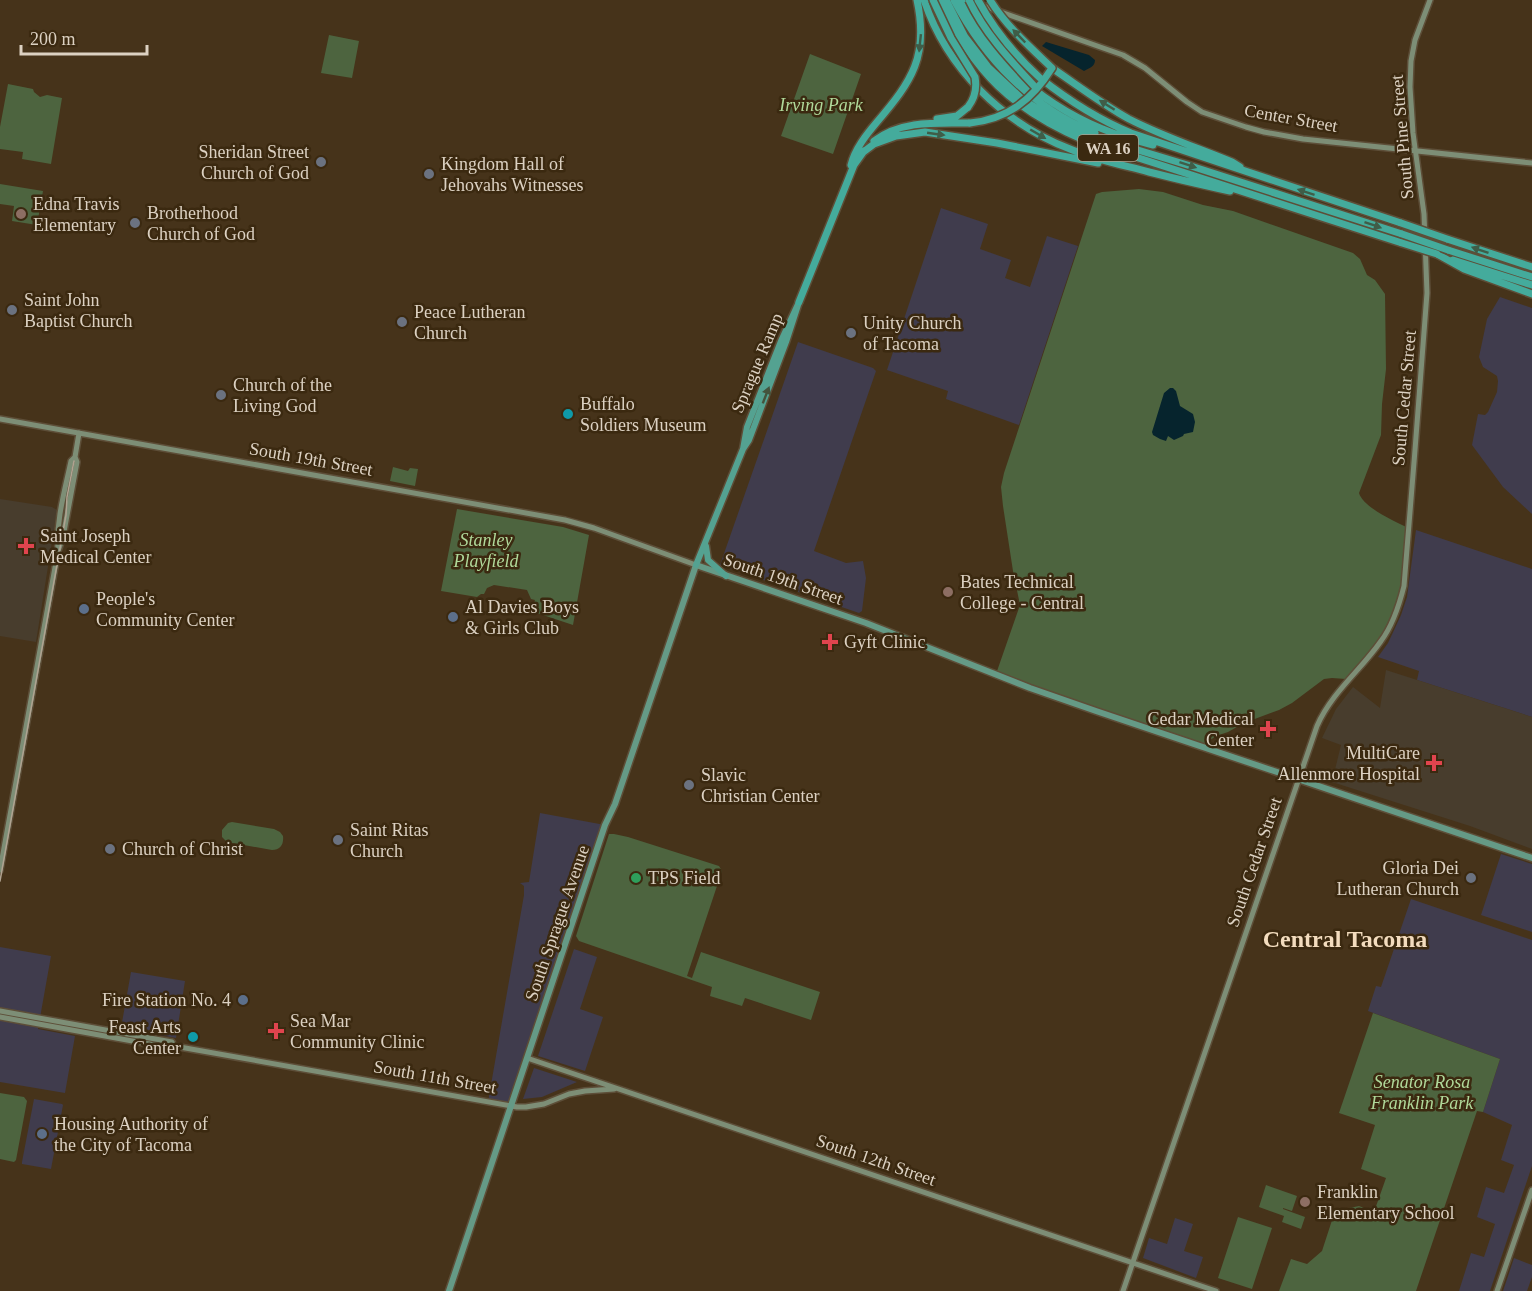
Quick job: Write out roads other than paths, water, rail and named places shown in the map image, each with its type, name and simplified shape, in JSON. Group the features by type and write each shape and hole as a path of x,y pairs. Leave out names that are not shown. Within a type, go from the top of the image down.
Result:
{"highway":[{"path":"848,180 852,162 859,147 907,84 917,63 921,22 917,0"},
{"path":"924,0 937,29 967,76 989,99 1022,124 1045,138 1086,155 1172,178"},
{"path":"889,132 897,125 908,122 961,114 974,97 975,77 951,38 933,0"},
{"name":"WA 16","path":"940,0 964,46 1009,96 1044,122 1086,141 1437,254 1449,260"},
{"path":"946,0 965,37 986,69 1022,99 1059,123 1095,137 1167,158 1532,277"},
{"path":"954,0 973,34 988,54 1043,97 1080,119 1141,143 1173,148"},
{"path":"965,0 982,36 1004,67 1037,101 1063,117 1103,136 1167,158"},
{"path":"965,0 1006,56 1036,88"},
{"name":"WA 16","path":"978,0 1006,43 1020,59 1040,78 1103,121 1173,148 1532,267"},
{"path":"990,0 1007,24 1052,68 1112,109 1158,132 1232,162 1251,173"},
{"path":"800,302 854,165 876,139 908,125 970,123 1005,115 1016,109 1052,68"},
{"path":"862,153 874,144 896,136 925,132 997,143 1250,195"},
{"path":"1449,260 1532,285"},
{"path":"1449,260 1464,269 1532,294"},
{"path":"1513,261 1532,262"},
{"name":"Sprague Ramp","path":"696,565 743,449 749,440 800,302"},
{"path":"707,539 708,560 726,576"}],"main road":[{"name":"Center Street","path":"965,0 1124,55 1146,68 1202,112 1264,132 1532,163"},
{"name":"South Pine Street","path":"1425,239 1410,87 1415,40 1430,0"},
{"name":"South Cedar Street","path":"1124,1291 1314,733 1323,712 1333,697 1383,640 1401,598 1404,586 1426,316 1425,239"},
{"name":"South 19th Street","path":"0,418 558,518 586,526 866,623 1030,688 1532,858"},
{"path":"0,870 58,551 57,534 62,505 79,433"},
{"name":"South Sprague Avenue","path":"449,1291 605,825 615,804 696,565"},
{"name":"South 11th Street","path":"0,1011 171,1042 174,1046"},
{"name":"South 11th Street","path":"0,1017 511,1106 526,1107 544,1104 569,1094 591,1090 619,1089"},
{"name":"South 12th Street","path":"527,1058 1216,1291"},
{"path":"1497,1291 1532,1190"}],"water":[{"path":"1046,42 1089,55 1095,60 1094,64 1084,71 1042,46"},
{"path":"1170,388 1176,391 1180,406 1193,414 1195,422 1193,432 1174,440 1168,436 1166,441 1153,435 1152,432 1164,393"}],"tram line":[{"path":"0,881 74,461"}],"place":[{"name":"Sheridan Street Church of God","path":"321,162"},
{"name":"Kingdom Hall of Jehovahs Witnesses","path":"429,174"},
{"name":"Edna Travis Elementary","path":"21,214"},
{"name":"Brotherhood Church of God","path":"135,223"},
{"name":"Saint John Baptist Church","path":"12,310"},
{"name":"Peace Lutheran Church","path":"402,322"},
{"name":"Unity Church of Tacoma","path":"851,333"},
{"name":"Church of the Living God","path":"221,395"},
{"name":"Buffalo Soldiers Museum","path":"568,414"},
{"name":"Saint Joseph Medical Center","path":"26,546"},
{"name":"Bates Technical College - Central","path":"948,592"},
{"name":"People's Community Center","path":"84,609"},
{"name":"Al Davies Boys & Girls Club","path":"453,617"},
{"name":"Gyft Clinic","path":"830,642"},
{"name":"Cedar Medical Center","path":"1268,729"},
{"name":"MultiCare Allenmore Hospital","path":"1434,763"},
{"name":"Slavic Christian Center","path":"689,785"},
{"name":"Saint Ritas Church","path":"338,840"},
{"name":"Church of Christ","path":"110,849"},
{"name":"TPS Field","path":"636,878"},
{"name":"Gloria Dei Lutheran Church","path":"1471,878"},
{"name":"Fire Station No. 4","path":"243,1000"},
{"name":"Sea Mar Community Clinic","path":"276,1031"},
{"name":"Feast Arts Center","path":"193,1037"},
{"name":"Housing Authority of the City of Tacoma","path":"42,1134"},
{"name":"Franklin Elementary School","path":"1305,1202"}],"district":[{"name":"Central Tacoma","path":"1345,939"}],"park label":[{"name":"Irving Park","path":"821,105"},
{"name":"Stanley Playfield","path":"486,550"},
{"name":"Senator Rosa Franklin Park","path":"1422,1092"}]}
